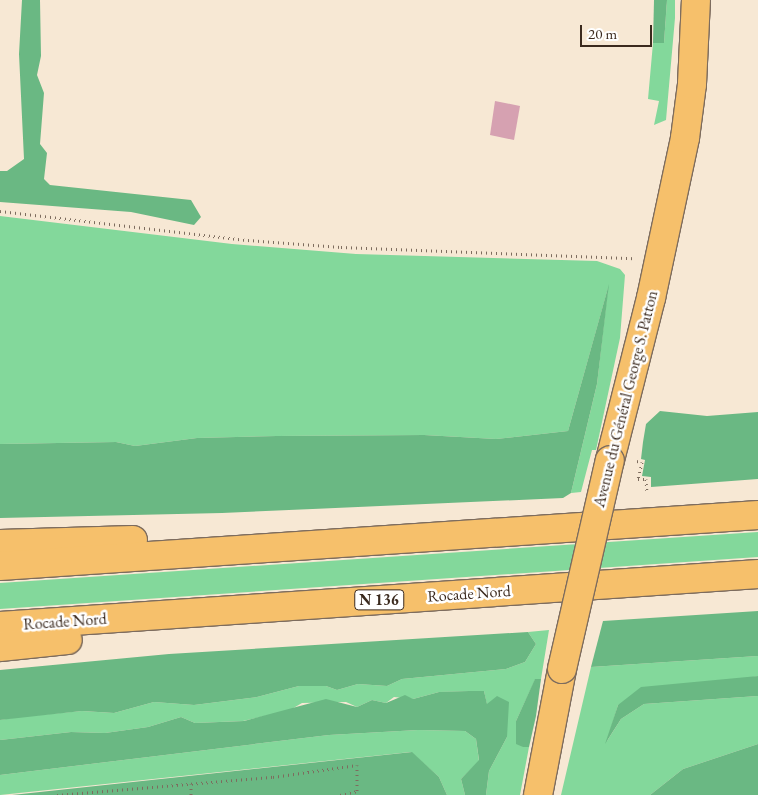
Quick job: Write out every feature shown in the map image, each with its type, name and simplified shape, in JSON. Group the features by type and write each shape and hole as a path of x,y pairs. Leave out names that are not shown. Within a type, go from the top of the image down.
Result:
{"main road":[{"name":"Avenue du Général George S. Patton","path":"538,795 562,669 623,460 660,259 690,112 696,0"},
{"path":"0,566 758,515"},
{"path":"0,544 502,533"},
{"name":"Rocade Nord","path":"0,626 758,574"},
{"path":"0,647 643,582"}],"path":[{"path":"0,211 248,240 341,247 660,259"},
{"path":"623,460 642,462 638,479 646,479 647,492"},
{"path":"57,795 190,784 357,765 357,793 340,795"},
{"path":"190,784 191,795"}],"green space":[{"path":"22,0 40,0 41,56 37,75 44,93 40,144 47,153 44,179 50,185 191,200 201,217 194,225 131,212 0,202 0,171 7,171 24,159 19,54"},
{"path":"654,0 667,0 664,43 653,43"},
{"path":"667,0 675,0 675,18 666,120 654,125 659,101 648,99 653,43 664,43"},
{"path":"0,216 232,244 356,254 597,261 620,269 625,275 620,338 596,450 592,450 581,492 571,493 597,384 608,288 568,431 496,439 424,435 277,436 197,438 135,446 116,442 0,444"},
{"path":"609,284 597,384 571,493 563,498 222,513 0,518 0,444 116,442 135,446 197,438 277,436 424,435 496,439 568,431"},
{"path":"660,411 707,416 758,412 758,479 651,487 651,477 642,476 645,460 641,459 643,442 646,424"},
{"path":"758,532 758,557 0,609 0,583"},
{"path":"758,611 758,656 591,667 603,621"},
{"path":"549,630 541,679 535,680 516,721 523,747 529,747 520,795 486,795 489,771 507,737 487,705 484,691 439,692 413,699 394,697 386,703 372,700 357,707 346,702 302,703 290,710 243,721 195,723 181,717 148,727 105,733 71,732 0,740 0,720 18,717 82,711 114,713 154,702 194,705 257,697 299,686 326,686 337,690 358,684 387,686 402,679 506,669 525,662 536,644 528,632"},
{"path":"528,632 536,644 525,662 506,669 402,679 387,686 358,684 337,690 326,686 299,686 257,697 194,705 154,702 114,713 82,711 0,720 0,670 169,654"},
{"path":"758,656 758,676 618,705 607,741 621,719 644,704 758,696 758,744 683,769 650,795 561,795 591,667"},
{"path":"758,676 758,696 644,704 621,719 605,744 618,705 641,687"},
{"path":"535,679 541,679 536,716 529,747 523,747 516,744 516,721"},
{"path":"484,691 487,704 497,696 509,702 507,737 489,771 486,795 465,795 461,779 479,760 476,739 465,731 418,730 329,735 0,775 0,740 71,732 105,733 148,727 181,717 195,723 244,721 326,699 357,707 372,700 386,703 405,695 413,699 439,692"},
{"path":"418,730 465,731 476,739 479,761 461,779 465,795 447,795 439,777 411,752 0,795 0,775 329,735"},
{"path":"758,744 758,795 650,795 683,769"},
{"path":"412,752 439,777 447,795 12,795"}],"building":[{"path":"495,101 520,106 514,140 490,135"}]}
